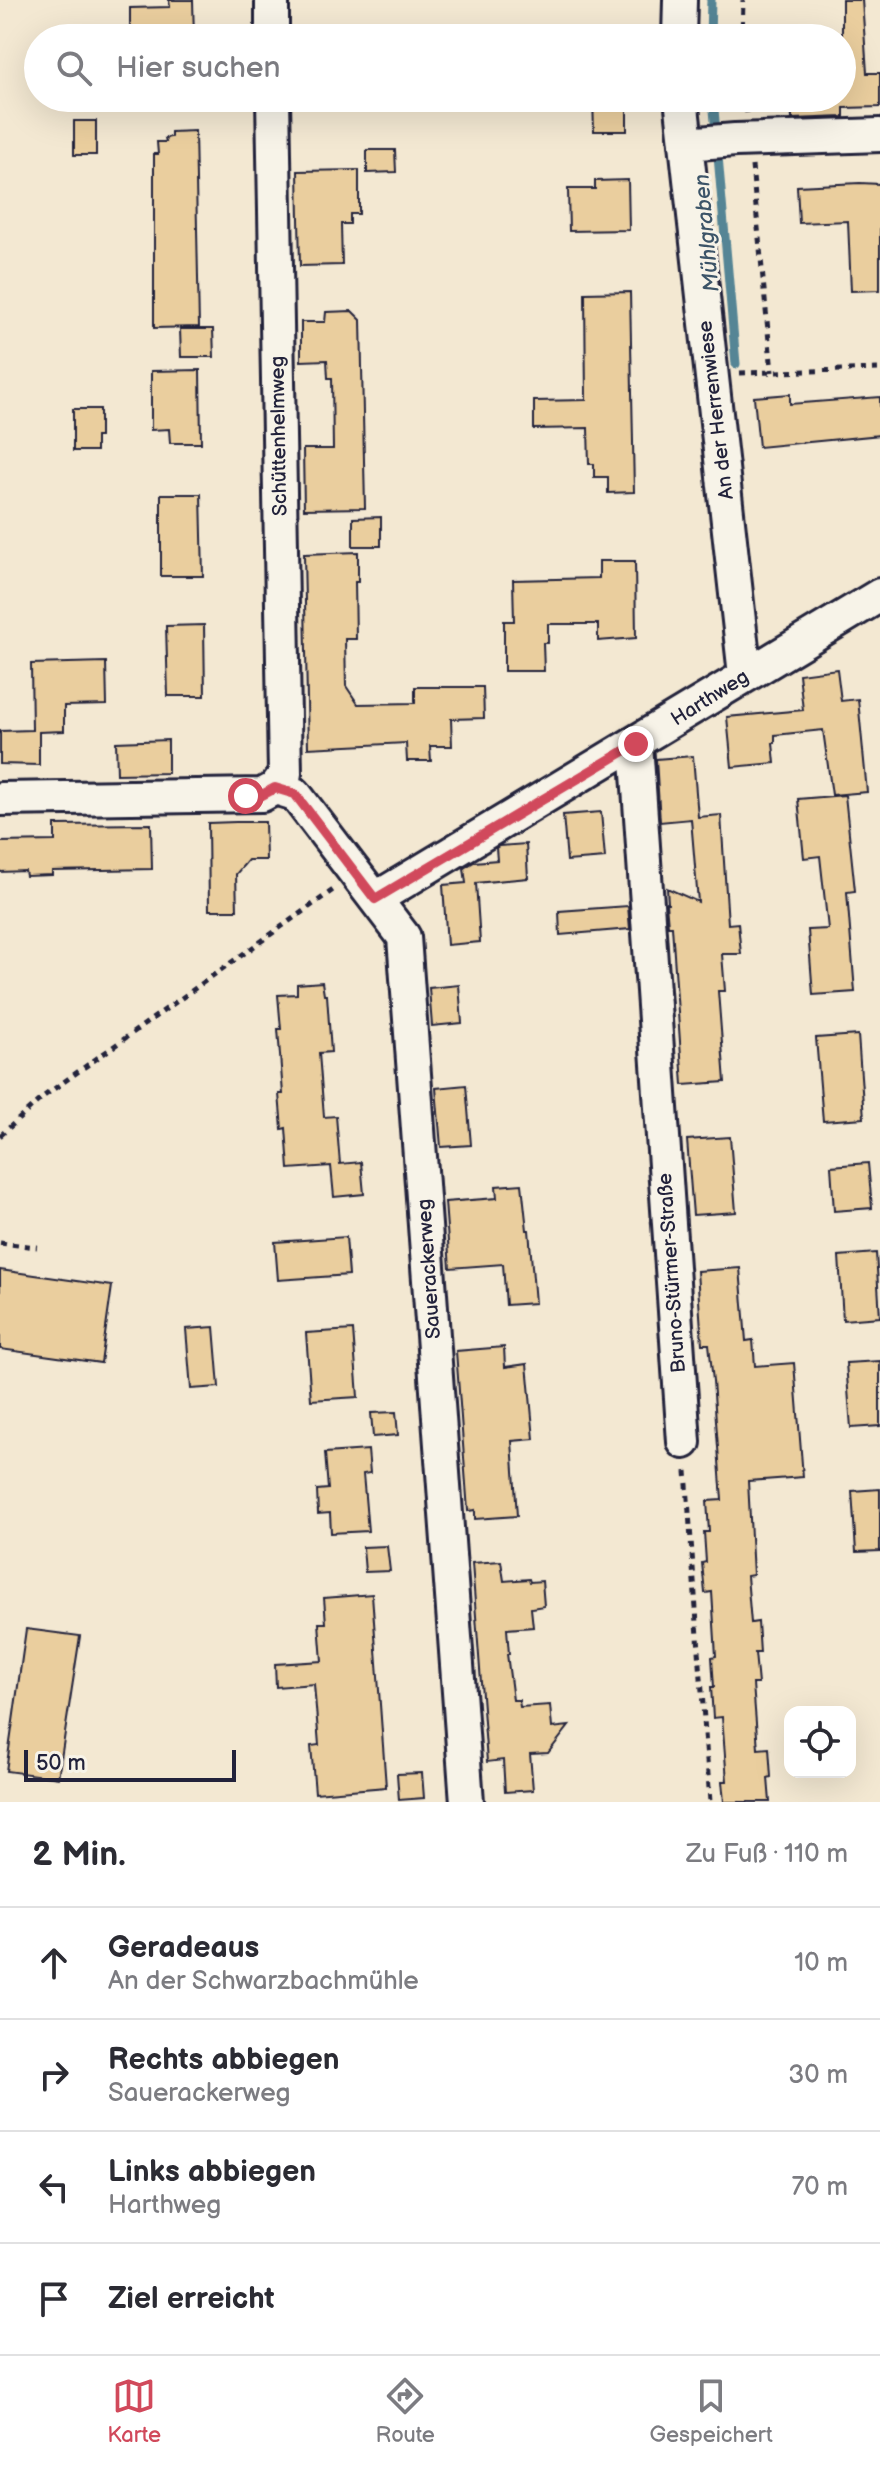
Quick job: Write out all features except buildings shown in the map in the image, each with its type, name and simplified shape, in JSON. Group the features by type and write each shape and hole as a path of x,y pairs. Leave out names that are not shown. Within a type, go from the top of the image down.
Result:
{"street":[{"path":"272,0 272,24"},
{"path":"679,24 680,0"},
{"name":"Schüttenhelmweg","path":"273,112 280,781"},
{"name":"An der Herrenwiese","path":"685,112 694,143 745,675"},
{"path":"694,143 880,135"},
{"name":"Harthweg","path":"375,899 880,595"},
{"name":"Bruno-Stürmer-Straße","path":"636,744 684,1442"},
{"path":"0,799 262,795 280,781"},
{"name":"Sauerackerweg","path":"280,781 295,794 404,937 467,1802"}],"path":[{"path":"742,24 743,0"},
{"path":"744,112 742,140 772,372 880,369"},
{"path":"0,1136 44,1096 339,886 375,899"},
{"path":"0,1243 37,1247"},
{"path":"684,1442 710,1802"}],"waterway":[{"name":"Mühlgraben","path":"710,24 711,0"},
{"name":"Mühlgraben","path":"714,112 736,364"}],"route":[{"path":"246,796 262,795 275,788 295,794 375,899 636,744"}]}
